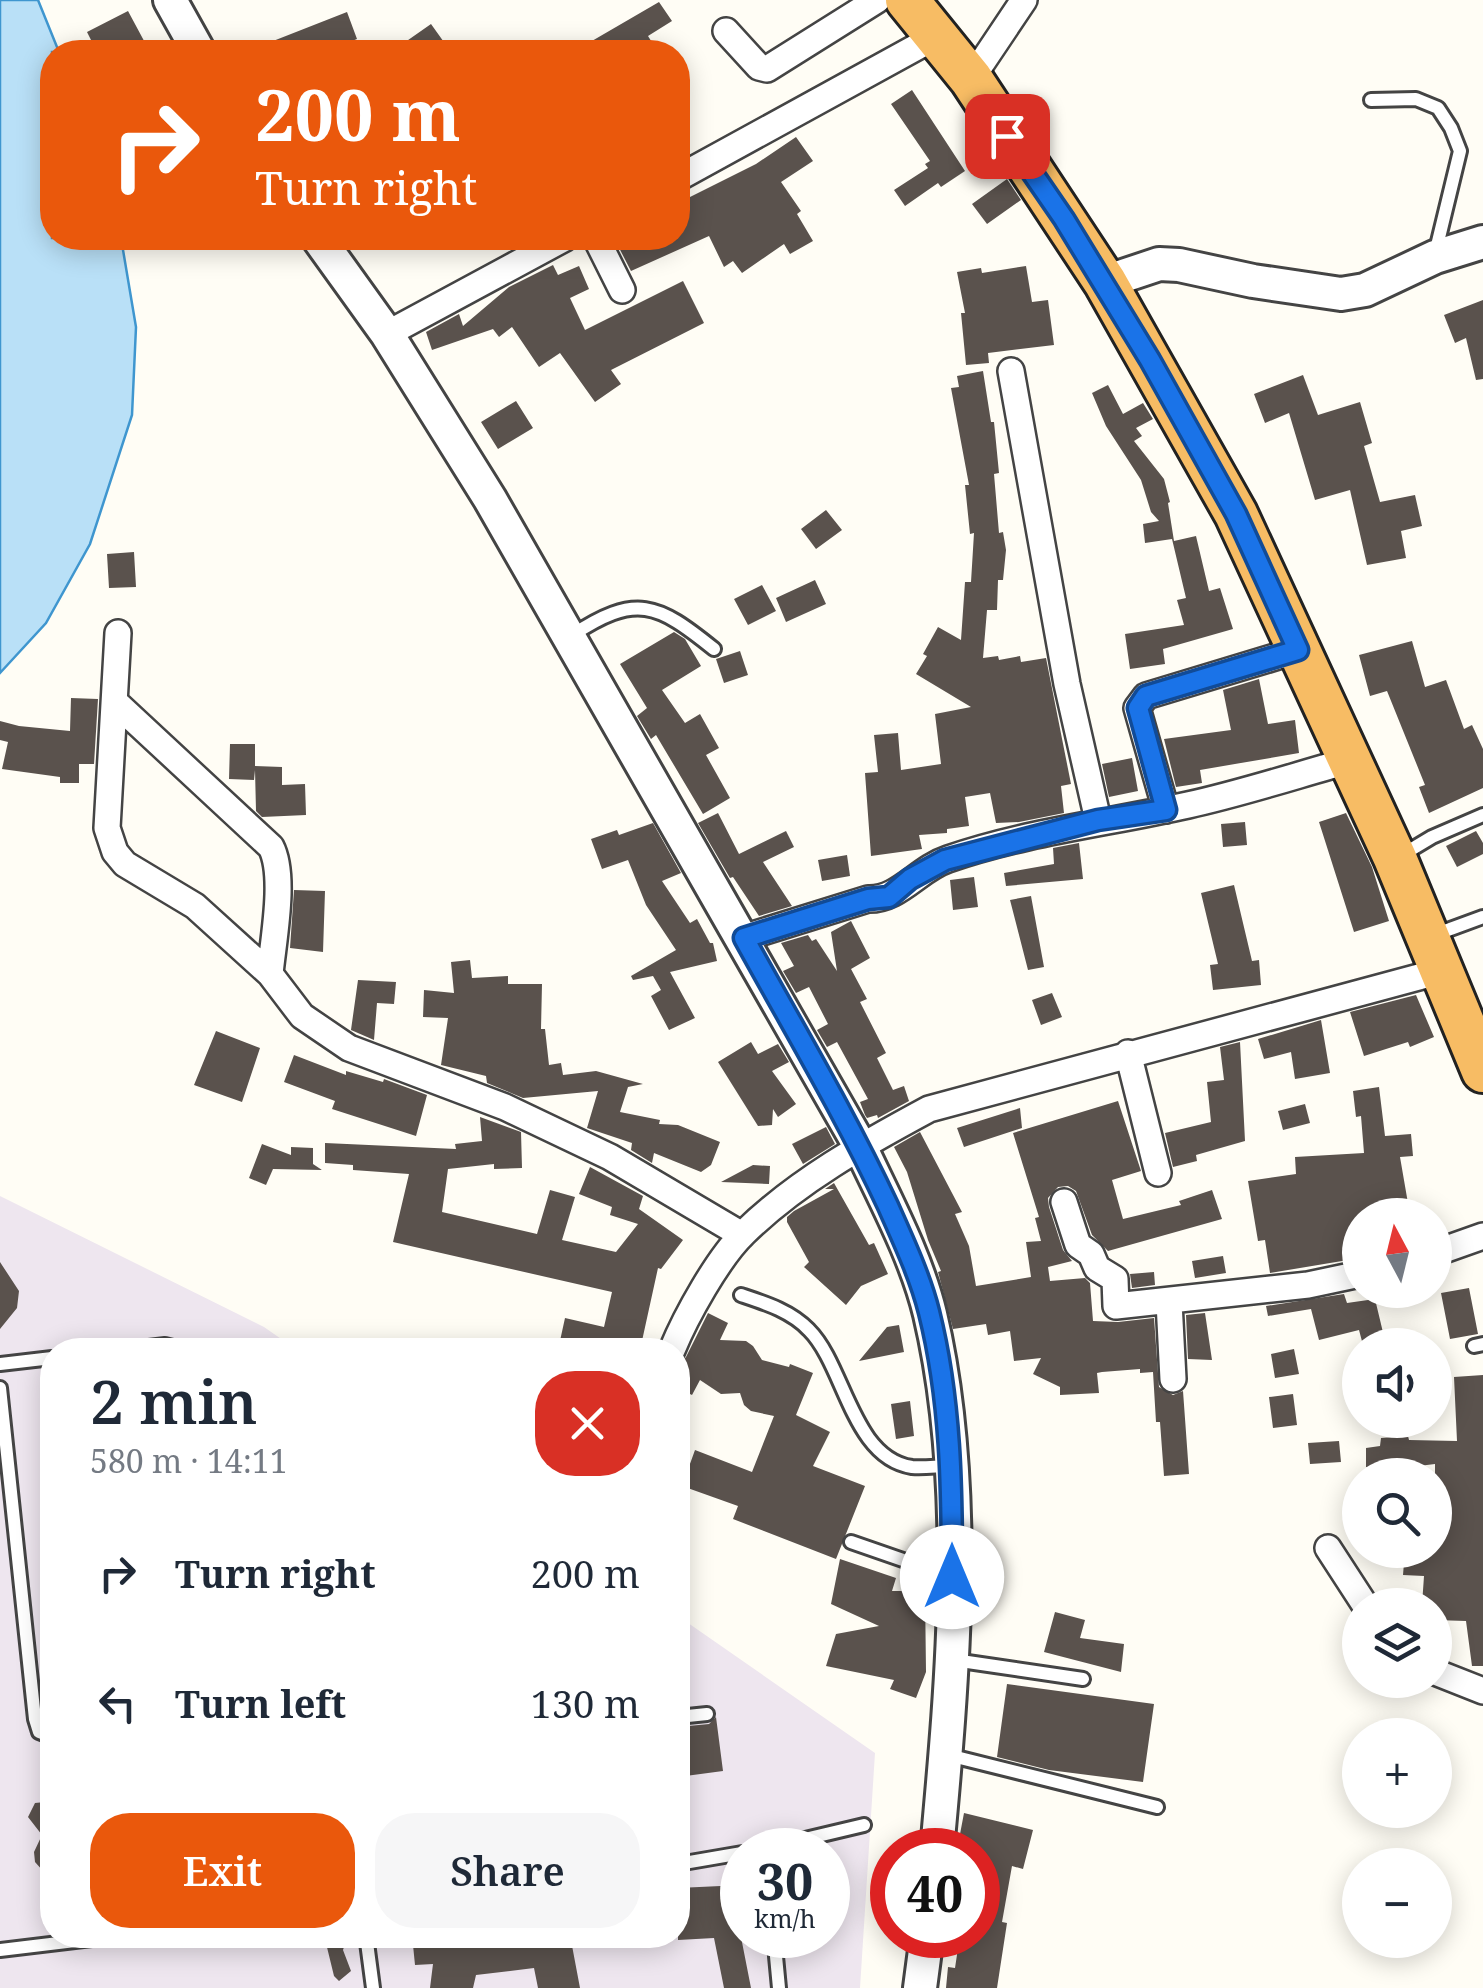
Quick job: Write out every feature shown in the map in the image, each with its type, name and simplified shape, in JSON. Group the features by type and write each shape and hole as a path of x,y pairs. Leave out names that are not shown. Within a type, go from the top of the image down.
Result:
{"highway":[{"path":"908,0 971,80 1105,282 1236,514 1478,1045"}],"street":[{"path":"170,0 192,40"},
{"path":"726,31 759,67 767,69 878,0"},
{"path":"971,80 1024,0"},
{"path":"690,171 935,37"},
{"path":"1105,282 1160,264 1342,294 1376,286 1435,257 1483,242"},
{"path":"327,250 387,334 490,499 860,1146 906,1247 929,1310 953,1466 952,1660 939,1828"},
{"path":"387,334 543,250"},
{"path":"602,250 622,290"},
{"path":"1011,371 1067,684 1098,820"},
{"path":"118,633 107,828 115,852 125,864 195,906 270,974 302,1016 349,1048 505,1106 610,1157 742,1235"},
{"path":"1166,810 1138,708 1140,701 1298,650"},
{"path":"116,703 271,847 276,856 277,886 270,974"},
{"path":"744,938 868,899 889,897 910,879 945,860 1098,820 1166,810 1351,760"},
{"path":"677,1338 742,1235 860,1146 929,1109 1128,1053 1434,954"},
{"path":"1128,1053 1158,1173"},
{"path":"1064,1202 1078,1245 1091,1254 1097,1268 1115,1278 1116,1306 1308,1286 1342,1278"},
{"path":"1452,1247 1483,1236"},
{"path":"1169,1302 1173,1379"},
{"path":"1328,1548 1354,1588"},
{"path":"1452,1679 1483,1692"},
{"path":"920,1988 925,1958"}],"lane":[{"path":"1370,100 1416,98 1438,108 1451,128 1460,151 1435,257"},
{"path":"569,638 599,617 636,608 656,610 694,631 714,650"},
{"path":"1395,858 1432,836 1483,814"},
{"path":"1434,954 1483,917"},
{"path":"741,1296 776,1307 806,1326 824,1348 866,1434 892,1459 910,1467 953,1466"},
{"path":"0,1364 40,1359"},
{"path":"0,1388 35,1719 40,1732"},
{"path":"852,1542 952,1577"},
{"path":"952,1660 1083,1679"},
{"path":"690,1715 707,1714"},
{"path":"946,1755 1157,1807"},
{"path":"850,1828 864,1825"},
{"path":"690,1862 720,1856"},
{"path":"0,1950 40,1945"},
{"path":"368,1948 373,1988"},
{"path":"776,1958 779,1988"}],"shaded area":[{"path":"0,1196 280,1338 40,1338 40,1948 690,1948 690,1624 875,1753 860,1988 0,1988"}],"water":[{"path":"0,0 38,0 54,40 40,40 40,250 123,250 136,327 132,415 90,544 46,623 0,673"}],"building":[{"path":"659,2 672,21 648,36 650,40 594,40"},
{"path":"128,11 144,40 91,40 87,32"},
{"path":"347,12 357,39 354,40 276,40"},
{"path":"431,24 442,40 408,40"},
{"path":"912,90 965,171 941,187 938,183 905,206 894,190 928,168 925,164 930,161 891,104"},
{"path":"796,137 813,161 781,182 801,211 797,214 813,241 790,254 784,244 742,273 733,261 724,267 709,236 690,245 690,197 756,164"},
{"path":"1007,179 1021,200 987,224 972,204"},
{"path":"620,250 678,250 631,271"},
{"path":"553,265 558,275 579,266 589,289 570,298 585,330 683,281 704,323 611,370 621,384 595,402 560,353 539,367 512,327 499,337 493,329 432,350 426,332 459,314 463,326 509,287"},
{"path":"1026,266 1032,302 1048,300 1054,345 988,353 989,363 966,365 961,313 965,313 957,272 981,268 982,273"},
{"path":"1483,300 1483,379 1476,380 1466,338 1455,343 1444,315"},
{"path":"983,371 994,422 999,533 1003,532 1006,550 1003,580 998,580 997,610 987,610 983,658 1020,656 1021,662 1046,658 1071,784 1061,786 1064,813 996,823 990,793 965,797 969,826 919,835 922,849 871,856 865,773 878,772 874,735 898,733 901,770 941,764 935,714 971,707 916,674 938,627 961,640 965,582 971,582 974,533 970,534 965,485 969,485 951,388 959,387 957,376"},
{"path":"1303,375 1318,415 1360,402 1372,443 1364,446 1380,502 1415,495 1422,526 1401,531 1406,558 1367,565 1350,490 1315,500 1289,413 1265,423 1254,394"},
{"path":"1108,385 1123,414 1143,403 1153,419 1136,428 1142,436 1134,441 1164,479 1174,541 1196,536 1209,591 1220,588 1233,629 1163,649 1165,664 1130,669 1125,634 1184,625 1177,600 1186,598 1172,539 1145,543 1143,524 1159,521 1151,512 1141,480 1106,426 1092,393"},
{"path":"516,401 533,428 498,449 481,422"},
{"path":"826,510 842,530 816,549 801,529"},
{"path":"134,552 136,587 109,588 107,554"},
{"path":"815,580 826,604 786,622 776,598"},
{"path":"762,585 776,611 748,625 734,599"},
{"path":"674,632 685,639 701,666 662,690 685,723 700,714 719,748 706,755 730,798 703,814 656,735 651,739 637,716 647,708 620,664"},
{"path":"1412,641 1425,687 1446,680 1464,729 1472,725 1483,749 1483,788 1429,813 1419,787 1425,785 1387,691 1370,696 1359,655"},
{"path":"740,651 748,675 724,683 716,659"},
{"path":"1259,679 1268,724 1295,720 1299,753 1200,770 1202,783 1176,787 1164,739 1231,730 1223,690"},
{"path":"71,698 98,699 94,764 79,764 79,783 60,783 60,777 2,769 8,742 0,740 0,721 70,731"},
{"path":"230,744 255,744 255,766 282,767 282,785 305,784 306,815 262,817 256,811 255,770 254,780 229,779"},
{"path":"1132,758 1138,791 1109,797 1102,764"},
{"path":"718,813 739,854 786,831 794,847 763,862 792,906 759,916 730,878 698,823"},
{"path":"1346,813 1372,867 1389,921 1354,932 1319,822"},
{"path":"1245,822 1247,845 1223,847 1221,824"},
{"path":"653,823 681,873 662,881 690,923 697,919 713,943 717,961 670,972 695,1018 669,1030 651,996 661,990 653,976 633,980 631,976 676,950 646,905 628,860 602,869 591,839 617,830 619,835"},
{"path":"1476,831 1483,843 1483,854 1457,867 1446,846"},
{"path":"1079,843 1083,879 1006,886 1004,873 1054,864 1053,848"},
{"path":"847,855 850,876 822,881 818,860"},
{"path":"974,877 978,907 953,910 950,880"},
{"path":"1234,885 1252,961 1259,960 1261,985 1213,990 1210,965 1218,964 1201,893"},
{"path":"294,890 325,891 323,952 290,948"},
{"path":"1031,896 1044,967 1028,970 1010,900"},
{"path":"851,921 870,958 851,969 867,999 860,1002 886,1053 877,1058 893,1090 904,1086 909,1101 878,1118 865,1115 860,1102 868,1099 837,1042 827,1047 817,1030 828,1024 809,987 796,993 783,971 794,966 781,943 808,935 812,941 816,939 837,971 831,932"},
{"path":"470,960 472,978 508,976 508,984 542,984 541,1029 545,1029 549,1065 561,1063 563,1075 596,1071 643,1084 628,1087 620,1112 660,1120 659,1124 678,1125 720,1142 711,1165 701,1172 654,1153 652,1163 631,1150 632,1143 587,1128 598,1091 523,1098 487,1083 486,1076 441,1065 448,1018 423,1017 424,990 454,993 451,962"},
{"path":"358,980 396,982 394,1004 377,1003 374,1040 351,1030"},
{"path":"1052,993 1062,1017 1041,1025 1032,1000"},
{"path":"1416,995 1434,1037 1410,1047 1408,1042 1364,1056 1350,1012"},
{"path":"1321,1020 1330,1073 1295,1079 1291,1052 1264,1059 1258,1039"},
{"path":"216,1031 260,1048 242,1102 194,1085"},
{"path":"751,1042 758,1054 778,1044 789,1062 772,1071 796,1104 778,1117 773,1109 772,1125 758,1126 718,1062"},
{"path":"1240,1042 1245,1141 1196,1155 1197,1161 1173,1167 1165,1133 1211,1122 1207,1082 1224,1080 1220,1047"},
{"path":"294,1055 346,1075 346,1071 383,1082 384,1079 427,1095 416,1136 332,1109 335,1101 284,1082"},
{"path":"1379,1087 1385,1136 1411,1134 1413,1156 1400,1157 1407,1198 1342,1198 1342,1261 1270,1273 1265,1240 1258,1241 1248,1181 1296,1174 1295,1157 1364,1153 1361,1116 1356,1117 1353,1091"},
{"path":"1118,1101 1141,1171 1112,1180 1123,1219 1181,1205 1179,1201 1212,1190 1222,1219 1108,1251 1092,1235 1076,1191 1068,1186 1058,1187 1048,1198 1049,1207 1063,1250 1072,1261 1048,1267 1050,1281 1085,1278 1090,1283 1093,1321 1154,1318 1159,1387 1173,1395 1183,1391 1189,1474 1164,1476 1153,1372 1140,1373 1140,1369 1097,1373 1099,1393 1060,1395 1060,1387 1033,1374 1041,1358 1014,1361 1010,1331 988,1335 986,1324 953,1329 938,1272 941,1271 907,1172 894,1147 920,1132 962,1212 955,1214 969,1246 976,1286 1031,1277 1026,1242 1041,1241 1035,1218 1039,1217 1013,1133"},
{"path":"1305,1104 1310,1123 1283,1130 1278,1111"},
{"path":"1020,1108 1022,1128 964,1147 957,1128"},
{"path":"480,1117 521,1132 522,1168 494,1169 494,1164 448,1169 442,1212 537,1234 550,1190 575,1197 562,1240 616,1252 638,1224 610,1215 612,1207 579,1194 590,1167 643,1196 639,1209 683,1240 658,1268 643,1338 561,1338 565,1318 604,1327 612,1292 393,1242 409,1174 353,1170 353,1165 325,1163 325,1143 456,1149 455,1144 482,1141"},
{"path":"826,1127 835,1144 803,1164 792,1144"},
{"path":"262,1144 291,1155 291,1147 313,1148 313,1164 322,1170 273,1169 266,1185 249,1178"},
{"path":"753,1165 770,1166 769,1184 721,1182"},
{"path":"834,1183 869,1245 874,1243 888,1274 861,1286 846,1305 804,1267 809,1262 787,1222 794,1211 834,1189 825,1189"},
{"path":"1223,1256 1226,1273 1195,1278 1192,1261"},
{"path":"0,1262 19,1291 17,1308 0,1329"},
{"path":"1154,1272 1155,1285 1132,1288 1130,1274"},
{"path":"1469,1288 1478,1334 1452,1339 1444,1308 1452,1308 1452,1291"},
{"path":"1342,1294 1342,1308 1377,1308 1382,1328 1342,1328 1342,1334 1319,1340 1311,1309 1268,1316 1266,1306"},
{"path":"708,1313 728,1323 720,1340 746,1341 762,1360 789,1367 790,1364 813,1373 796,1415 830,1432 813,1466 865,1486 836,1559 733,1519 738,1506 690,1489 690,1464 695,1450 752,1472 774,1416 751,1411 740,1393 721,1394 700,1380 690,1394 690,1349"},
{"path":"1205,1313 1212,1360 1188,1359 1186,1315"},
{"path":"899,1325 904,1352 859,1361 887,1327"},
{"path":"1294,1349 1299,1374 1275,1378 1271,1354"},
{"path":"1483,1375 1483,1666 1472,1666 1466,1621 1452,1621 1452,1588 1423,1588 1424,1576 1403,1575 1404,1568 1452,1568 1452,1458 1366,1458 1366,1448 1380,1446 1381,1438 1457,1441 1454,1377"},
{"path":"1293,1394 1297,1425 1273,1428 1269,1397"},
{"path":"910,1401 914,1436 896,1439 891,1404"},
{"path":"1339,1441 1341,1462 1310,1464 1308,1443"},
{"path":"840,1559 896,1578 892,1591 925,1591 926,1672 916,1698 890,1689 894,1680 826,1666 836,1634 879,1626 831,1604"},
{"path":"1055,1612 1085,1620 1080,1638 1124,1644 1121,1672 1044,1652"},
{"path":"1007,1684 1154,1704 1143,1782 1049,1770 997,1757"},
{"path":"716,1717 723,1771 690,1775 690,1726 709,1724"},
{"path":"40,1802 40,1832 28,1817 35,1803"},
{"path":"964,1813 1033,1830 1023,1869 1012,1866 1002,1922 1007,1923 997,1988 946,1988 948,1967 955,1968 957,1958 1000,1958 1000,1828 961,1828"},
{"path":"40,1839 40,1868 35,1862 34,1852"},
{"path":"720,1886 720,1958 745,1958 751,1988 724,1988 714,1938 690,1939 690,1887"},
{"path":"327,1948 344,1948 351,1971 339,1981 334,1976"},
{"path":"413,1948 572,1948 580,1988 538,1988 534,1968 476,1975 473,1988 430,1988 433,1964 415,1965"}],"route":[{"path":"952,1577 953,1466 929,1310 906,1247 860,1146 744,938 868,899 889,897 910,879 945,860 1098,820 1166,810 1138,708 1140,701 1244,664 1298,650 1236,514 1150,360 1105,282 1007,136"}]}
